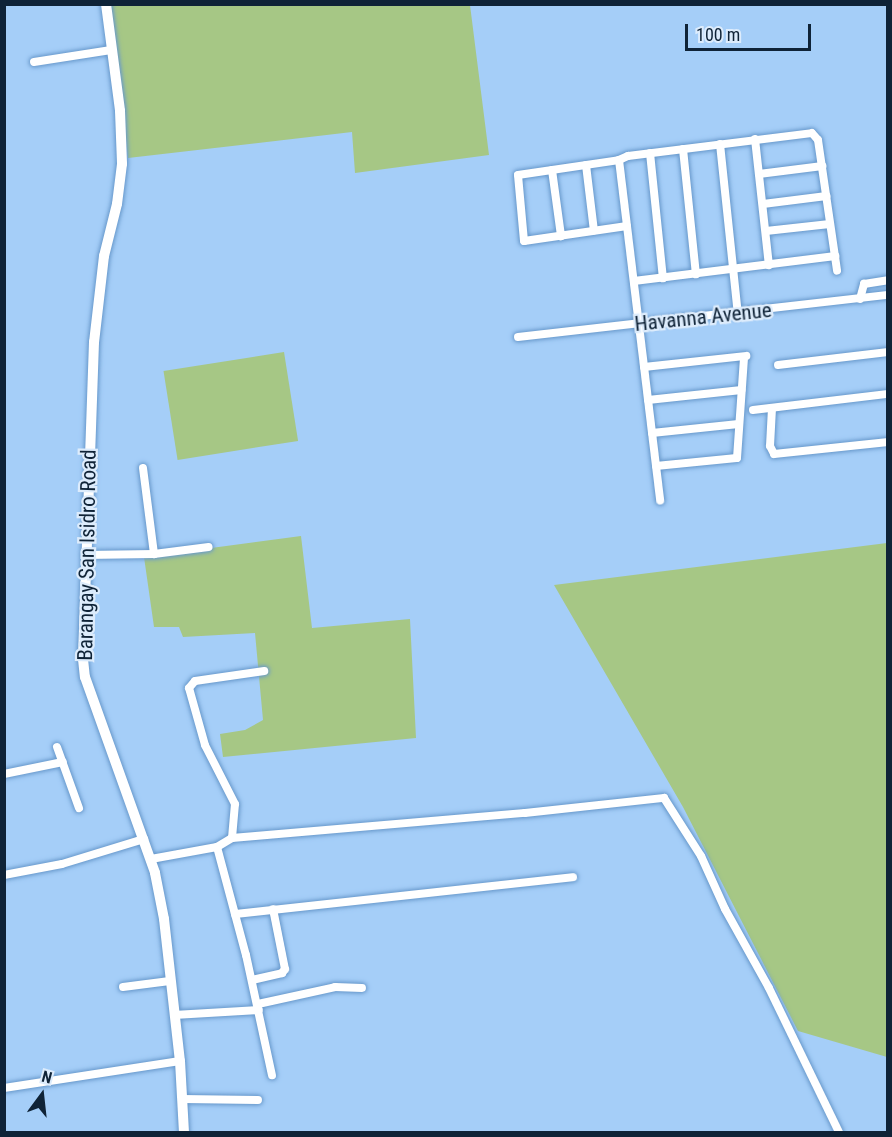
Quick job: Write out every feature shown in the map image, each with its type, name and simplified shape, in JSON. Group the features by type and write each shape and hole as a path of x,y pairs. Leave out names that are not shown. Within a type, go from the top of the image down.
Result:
{"street":[{"name":"Barangay San Isidro Road","path":"106,4 120,111 121,182 104,255 94,342 82,641 85,677 151,859 164,919 180,1061 184,1132"},
{"path":"34,62 111,50"},
{"path":"627,226 524,241 518,175 619,160 628,156 812,133 818,140 837,271"},
{"path":"755,140 769,265"},
{"path":"720,144 738,314"},
{"path":"683,149 696,274"},
{"path":"650,153 663,278"},
{"path":"619,160 660,501"},
{"path":"586,165 594,231"},
{"path":"759,174 822,166"},
{"path":"552,170 561,236"},
{"path":"763,204 827,196"},
{"path":"766,231 830,224"},
{"path":"634,281 835,256"},
{"path":"860,298 864,284 888,280"},
{"name":"Havanna Avenue","path":"518,337 738,314 888,295"},
{"path":"778,364 888,352"},
{"path":"644,367 745,356 737,458 656,465"},
{"path":"648,400 741,390"},
{"path":"753,410 888,394"},
{"path":"772,408 770,450 774,454 888,442"},
{"path":"652,433 739,424"},
{"path":"143,468 154,554"},
{"path":"85,555 154,554 208,547"},
{"path":"232,838 235,804 205,746 189,688 195,681 264,671"},
{"path":"57,747 79,808"},
{"path":"4,774 63,762"},
{"path":"151,859 217,847 232,838 525,813 664,798 704,861 724,909 769,988 839,1132"},
{"path":"4,875 62,864 144,839"},
{"path":"217,847 252,980 272,1075"},
{"path":"235,914 573,878"},
{"path":"252,980 282,973 285,969 273,909"},
{"path":"123,987 171,981"},
{"path":"174,1015 258,1007 334,987 362,988"},
{"path":"4,1088 180,1061"},
{"path":"182,1099 258,1100"}],"green space":[{"path":"110,5 470,5 489,155 355,173 352,132 128,158"},
{"path":"284,352 298,441 178,460 164,371"},
{"path":"301,536 312,628 410,619 416,738 223,757 220,734 245,730 263,720 255,633 183,637 179,627 154,627 144,557"},
{"path":"888,543 887,1057 798,1031 683,807 554,585"}]}
